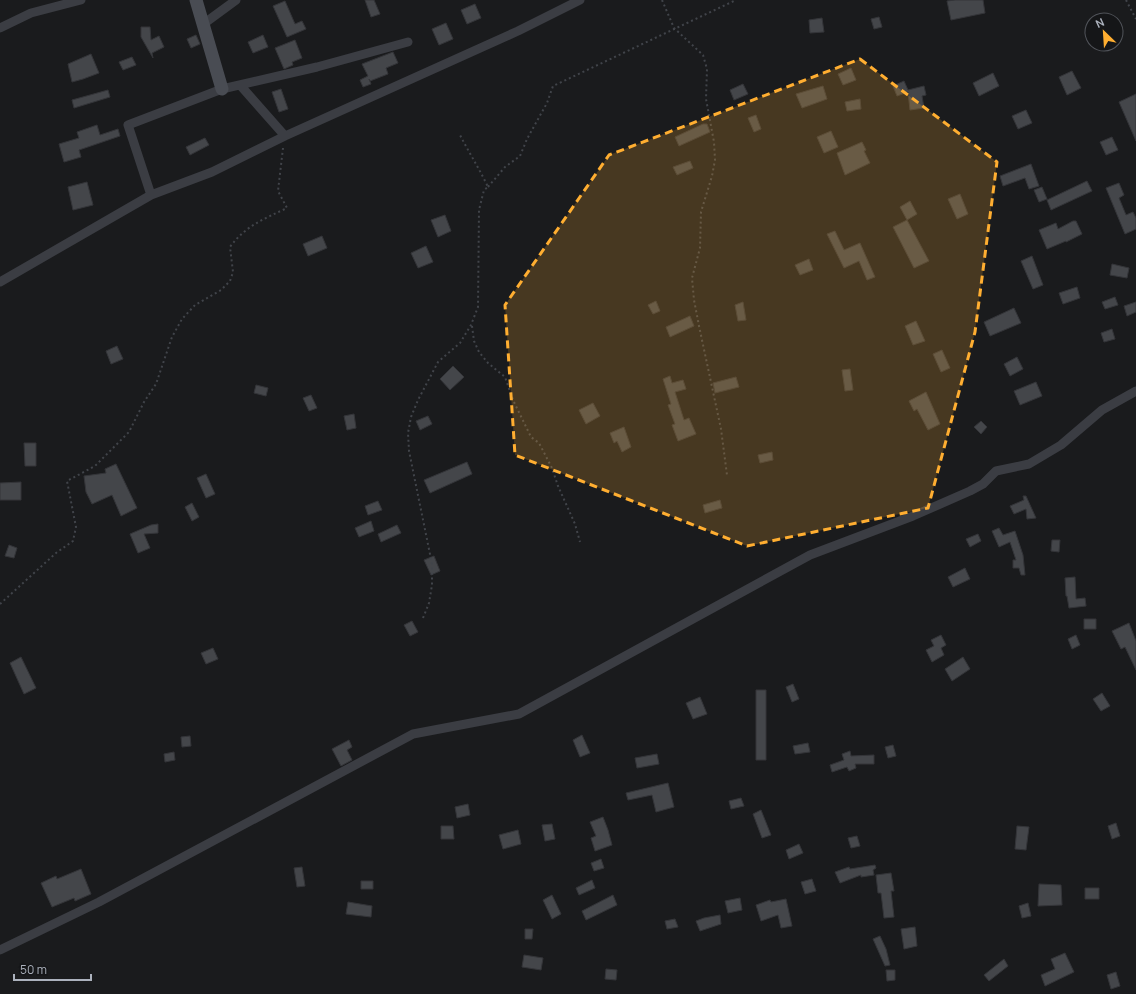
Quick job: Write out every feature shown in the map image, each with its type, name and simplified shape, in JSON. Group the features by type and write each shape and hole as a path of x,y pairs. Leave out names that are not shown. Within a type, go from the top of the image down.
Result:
{"street":[{"path":"0,28 31,13 81,0"},
{"path":"196,0 222,90"},
{"path":"202,25 236,0"},
{"path":"0,282 151,195 212,172 285,136 518,31 580,0"},
{"path":"151,195 128,126 222,90 317,67 408,42"},
{"path":"240,85 285,136"},
{"path":"0,950 99,902 413,734 519,714 810,555 913,516 970,491 983,484 996,471 1029,464 1061,444 1102,410 1136,391"}],"path":[{"path":"662,0 674,28 703,55 707,68 706,99 714,142 715,160 712,176 701,212 700,248 692,278 694,300 709,378 716,398 727,475"},
{"path":"423,618 429,603 432,586 432,564 409,451 408,433 411,417 431,374 438,362 460,343 471,325 478,307 479,210 484,190 505,167 520,156 527,139 547,103 553,86 736,0"},
{"path":"1126,0 1136,19"},
{"path":"459,133 488,187"},
{"path":"0,604 56,553 73,542 76,527 67,481 95,466 129,432 144,402 162,372 172,338 182,319 195,305 221,290 230,281 232,272 230,248 238,237 258,222 287,208 278,191 285,136"},
{"path":"471,325 474,341 479,352 488,363 505,377 513,400 531,437 539,443 552,468 558,486 575,524 580,542"}],"highlighted area":[{"path":"860,59 997,162 975,332 928,508 747,546 515,455 505,305 609,155"}],"building":[{"path":"365,0 374,0 380,14 371,17"},
{"path":"983,0 985,13 951,20 947,1"},
{"path":"285,1 295,24 302,21 306,29 287,37 273,6"},
{"path":"475,4 481,18 467,24 461,10"},
{"path":"879,17 882,27 874,29 871,19"},
{"path":"822,18 824,32 810,33 809,20"},
{"path":"446,23 453,39 439,45 432,29"},
{"path":"141,27 150,27 151,40 159,36 164,47 152,53 153,58 141,37"},
{"path":"196,35 200,44 191,48 187,39"},
{"path":"263,35 268,47 253,53 248,42"},
{"path":"295,40 302,58 292,62 293,65 284,69 275,48"},
{"path":"393,52 398,63 386,68 388,74 370,81 369,79 371,84 363,87 360,80 368,76 362,64"},
{"path":"91,54 99,73 72,82 68,64"},
{"path":"132,57 136,65 123,70 119,62"},
{"path":"851,68 856,80 843,85 838,74"},
{"path":"1072,71 1081,88 1067,95 1059,77"},
{"path":"993,73 999,86 979,96 973,83"},
{"path":"904,81 908,90 924,86 926,95 922,96 924,108 910,110 908,92 897,96 893,86"},
{"path":"743,84 748,94 734,100 730,90"},
{"path":"823,86 827,99 802,108 796,94"},
{"path":"281,89 288,109 279,112 272,92"},
{"path":"108,90 110,97 74,108 72,100"},
{"path":"1136,94 1136,141 1119,102"},
{"path":"860,99 861,109 847,111 845,102"},
{"path":"1026,110 1032,123 1018,129 1012,116"},
{"path":"756,115 761,129 754,132 748,118"},
{"path":"703,124 707,124 710,132 679,146 675,137"},
{"path":"97,125 100,135 118,129 120,136 79,150 81,157 64,162 59,144 79,138 77,132"},
{"path":"831,131 838,147 824,153 817,137"},
{"path":"1112,137 1118,150 1106,155 1100,142"},
{"path":"205,138 209,145 190,155 186,147"},
{"path":"862,142 866,150 864,151 870,163 845,175 837,153"},
{"path":"690,161 693,168 677,175 673,167"},
{"path":"1031,164 1039,186 1029,189 1025,178 1003,186 1000,176"},
{"path":"1087,181 1092,191 1051,210 1047,200"},
{"path":"87,182 93,205 73,210 68,187"},
{"path":"1119,183 1124,195 1119,198 1126,215 1133,212 1136,218 1136,229 1125,234 1106,188"},
{"path":"1042,187 1047,199 1039,202 1034,190"},
{"path":"960,194 968,214 957,219 948,199"},
{"path":"910,201 917,214 907,220 900,207"},
{"path":"445,215 451,231 438,237 431,220"},
{"path":"907,220 929,261 914,268 893,227"},
{"path":"1073,221 1076,221 1082,234 1047,249 1039,230 1056,223 1058,229"},
{"path":"835,231 844,250 860,243 875,277 867,280 859,261 844,268 827,234"},
{"path":"322,236 327,248 308,256 303,244"},
{"path":"426,246 433,262 418,268 411,253"},
{"path":"1032,256 1043,285 1033,289 1021,261"},
{"path":"809,259 813,270 800,275 795,265"},
{"path":"1112,264 1129,268 1127,278 1110,275"},
{"path":"1077,287 1080,298 1063,304 1059,293"},
{"path":"1115,297 1118,305 1105,309 1102,302"},
{"path":"656,301 660,311 653,314 648,305"},
{"path":"743,302 746,320 738,321 735,305"},
{"path":"1136,302 1136,312 1127,316 1124,306"},
{"path":"1014,308 1021,323 990,336 984,322"},
{"path":"690,316 694,326 670,337 666,327"},
{"path":"916,321 925,341 913,345 905,326"},
{"path":"1112,329 1115,339 1104,342 1101,333"},
{"path":"117,346 123,359 111,364 106,351"},
{"path":"942,350 950,368 941,372 933,354"},
{"path":"1017,357 1023,369 1010,376 1004,364"},
{"path":"453,366 464,377 450,390 440,379"},
{"path":"850,369 853,390 845,391 842,370"},
{"path":"670,376 672,383 683,380 686,389 675,392 684,420 689,418 696,434 678,441 672,425 675,424 668,405 671,404 663,379"},
{"path":"736,377 739,387 715,393 713,383"},
{"path":"1036,382 1042,396 1020,405 1014,391"},
{"path":"256,385 268,388 266,396 254,393"},
{"path":"926,392 940,424 928,430 917,409 914,411 909,401"},
{"path":"311,395 317,408 309,411 303,398"},
{"path":"593,403 600,416 586,424 579,410"},
{"path":"354,414 356,428 347,430 344,416"},
{"path":"428,416 432,424 420,430 416,421"},
{"path":"981,421 987,427 981,434 974,427"},
{"path":"624,427 631,447 622,452 617,441 614,443 610,433"},
{"path":"24,443 36,443 36,466 25,466"},
{"path":"772,452 773,460 760,463 758,455"},
{"path":"467,462 472,474 430,493 424,480"},
{"path":"116,464 137,508 121,516 112,495 92,504 86,492 84,476 106,473 105,469"},
{"path":"206,474 215,494 206,498 197,478"},
{"path":"21,482 21,500 0,500 0,483"},
{"path":"1023,496 1026,496 1036,518 1027,519 1026,509 1014,514 1010,506 1024,500"},
{"path":"720,500 722,508 705,513 703,505"},
{"path":"378,501 382,510 368,515 365,506"},
{"path":"192,503 199,517 192,521 185,507"},
{"path":"371,521 374,531 359,537 355,528"},
{"path":"158,524 158,533 144,534 150,548 138,553 130,534 151,525"},
{"path":"397,525 401,533 381,542 378,534"},
{"path":"999,528 1003,535 1015,531 1023,555 1025,575 1021,575 1019,568 1013,568 1013,560 1016,560 1010,542 999,547 992,531"},
{"path":"978,534 981,541 970,547 966,539"},
{"path":"1052,540 1060,540 1059,552 1051,551"},
{"path":"9,545 17,548 14,558 5,556"},
{"path":"434,556 440,571 431,575 424,560"},
{"path":"965,568 970,579 953,587 948,577"},
{"path":"1075,577 1076,599 1085,598 1086,606 1069,608 1066,596 1065,578"},
{"path":"1084,619 1096,619 1096,629 1084,629"},
{"path":"412,621 418,632 410,636 404,625"},
{"path":"1129,623 1136,641 1136,670 1125,647 1121,649 1112,631"},
{"path":"941,635 946,645 941,648 944,655 932,662 926,650 934,646 931,640"},
{"path":"1076,635 1080,645 1072,649 1068,639"},
{"path":"213,648 218,659 206,664 201,653"},
{"path":"21,657 36,688 24,694 10,663"},
{"path":"963,657 970,669 952,681 945,669"},
{"path":"793,684 799,699 792,702 786,687"},
{"path":"756,690 766,690 766,760 756,760"},
{"path":"1102,693 1110,706 1101,711 1093,699"},
{"path":"700,697 707,714 693,719 686,703"},
{"path":"582,735 590,753 580,757 573,740"},
{"path":"190,736 191,746 182,747 181,737"},
{"path":"349,740 352,747 347,750 352,760 341,766 332,749"},
{"path":"808,743 810,752 795,754 793,746"},
{"path":"893,745 896,756 888,758 885,747"},
{"path":"850,751 851,756 874,755 874,764 855,764 856,768 849,771 847,767 832,772 830,765 844,760 842,754"},
{"path":"174,752 175,760 165,762 164,754"},
{"path":"657,754 659,764 637,768 635,758"},
{"path":"668,783 674,807 656,812 652,795 628,800 626,793"},
{"path":"741,798 744,806 731,809 729,801"},
{"path":"468,804 470,815 457,818 455,807"},
{"path":"761,810 771,835 762,838 753,814"},
{"path":"603,817 612,845 595,851 591,838 596,836 590,822"},
{"path":"1116,823 1120,836 1112,839 1108,826"},
{"path":"552,824 555,839 545,841 542,825"},
{"path":"441,826 453,826 454,839 441,839"},
{"path":"1017,826 1029,827 1026,850 1015,849"},
{"path":"518,830 521,844 503,849 499,835"},
{"path":"857,836 860,846 851,848 848,838"},
{"path":"799,844 803,853 789,859 786,850"},
{"path":"601,859 604,868 594,871 591,863"},
{"path":"875,865 876,868 873,870 874,875 861,877 861,875 840,883 835,872 849,867 850,869"},
{"path":"302,867 305,886 297,887 294,868"},
{"path":"81,869 91,894 75,901 74,898 52,907 41,883 56,876 57,879"},
{"path":"891,873 894,891 891,891 894,917 884,918 881,893 878,893 876,875"},
{"path":"812,879 816,891 805,894 801,882"},
{"path":"592,880 595,888 579,895 576,888"},
{"path":"361,881 373,881 373,889 361,889"},
{"path":"1039,884 1061,885 1062,905 1038,906"},
{"path":"1085,888 1099,888 1099,899 1085,899"},
{"path":"552,895 561,914 552,919 543,900"},
{"path":"613,895 617,905 586,920 582,911"},
{"path":"740,898 742,910 728,913 725,901"},
{"path":"786,899 792,926 781,928 778,915 761,921 756,905 770,900 771,902"},
{"path":"348,902 372,906 371,917 346,914"},
{"path":"1028,903 1031,916 1022,918 1019,906"},
{"path":"720,915 721,924 700,931 696,921"},
{"path":"675,919 678,927 667,929 665,921"},
{"path":"915,927 917,946 904,949 901,929"},
{"path":"525,929 533,929 532,939 525,939"},
{"path":"880,936 886,949 890,965 885,966 873,939"},
{"path":"1065,953 1074,972 1045,986 1041,975 1055,969 1051,959"},
{"path":"524,955 543,958 541,970 522,967"},
{"path":"1004,959 1008,966 989,981 984,975"},
{"path":"606,969 617,970 616,980 605,979"},
{"path":"886,970 895,970 895,980 887,981"},
{"path":"1116,972 1120,986 1111,989 1107,975"}]}
